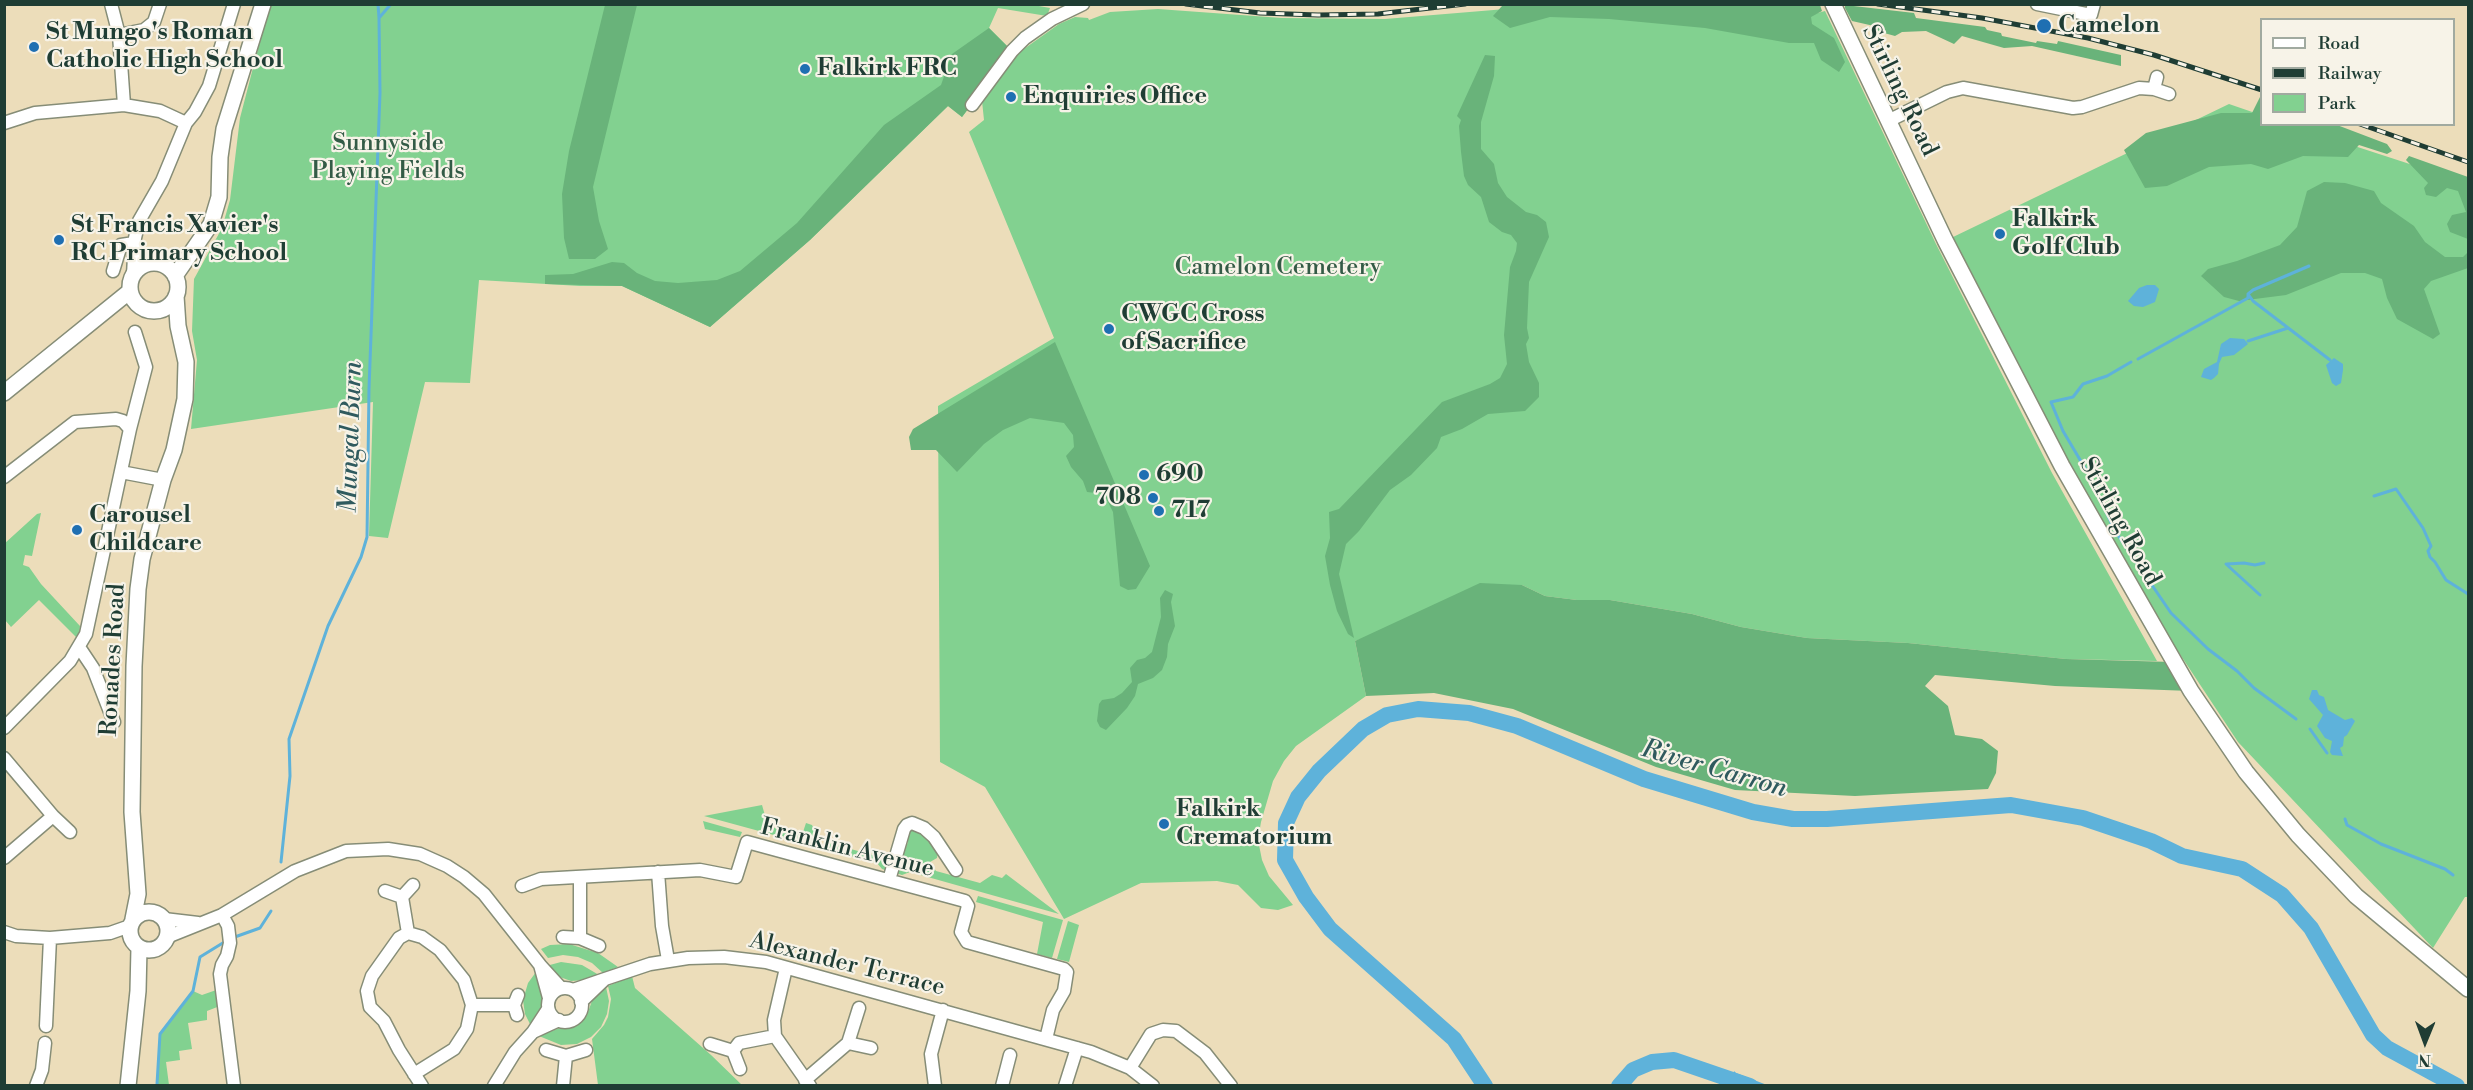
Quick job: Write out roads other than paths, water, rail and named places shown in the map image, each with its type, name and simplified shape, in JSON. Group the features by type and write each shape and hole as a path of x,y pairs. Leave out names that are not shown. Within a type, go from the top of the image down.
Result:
{"main road":[{"path":"175,276 193,253 214,215 219,197 224,129 263,4"},
{"name":"Stirling Road","path":"1833,4 1945,240 2062,466 2172,662 2246,772 2298,835 2356,896 2469,989"},
{"path":"4,393 130,291 133,274 139,268 172,263 193,253"},
{"path":"106,312 166,308 176,296 178,286 175,276 155,264"},
{"path":"130,291 146,309 178,326"},
{"name":"Ronades Road","path":"132,923 138,894 132,812 132,752 138,589 142,559 163,480 174,450 184,399 186,362 178,326 176,296"},
{"name":"Ronades Road","path":"136,859 146,893 160,916"},
{"path":"146,912 160,916 168,927 167,937 158,948 145,949 134,943 130,935 132,923 146,912"},
{"path":"128,1086 145,949"}],"street":[{"path":"111,4 119,35 124,105"},
{"path":"119,35 144,30 154,22 160,4"},
{"path":"133,274 134,247 139,221 162,181 186,123 195,112 209,86 234,4"},
{"path":"972,105 1012,51 1025,38 1052,19 1083,4"},
{"path":"2037,4 2091,15 2094,4"},
{"path":"1888,121 1947,92 1963,88 2073,108 2155,83 2169,94"},
{"path":"4,123 35,113 124,105 160,111 186,123"},
{"path":"113,271 121,245 134,247 155,264"},
{"path":"4,728 70,661 86,634 130,429 146,367 135,332"},
{"path":"4,477 75,422 116,419 130,429"},
{"path":"121,472 163,480"},
{"path":"79,647 93,669 114,722"},
{"path":"4,758 53,816 70,832"},
{"path":"4,858 53,816"},
{"path":"890,880 907,825 919,825 934,837 948,865"},
{"name":"Franklin Avenue","path":"522,886 541,879 700,870 736,877 747,842 965,901 968,906 961,932 967,942 1064,969 1067,972 1064,991 1053,1010 1046,1039"},
{"path":"167,937 222,915 295,871 346,851 388,849 420,854 447,866 484,894 540,965 581,1002"},
{"path":"658,872 662,926 668,960"},
{"path":"580,877 580,939"},
{"path":"402,897 413,885"},
{"path":"385,891 402,897"},
{"path":"402,897 408,933"},
{"path":"222,915 228,926 230,943 220,974 234,1086"},
{"path":"160,916 199,923"},
{"path":"4,932 16,936 50,938 110,933 132,923"},
{"path":"414,1074 454,1049 467,1029 472,1005 464,980 440,950 422,937 408,933 399,938 385,957 372,976 367,991 370,1007 384,1021 399,1050 414,1074 422,1086"},
{"path":"563,936 599,946"},
{"path":"46,1026 50,938"},
{"name":"Alexander Terrace","path":"567,989 668,960 724,957 766,962 1110,1058 1130,1068 1153,1086"},
{"path":"540,965 549,1004 559,1020"},
{"path":"786,968 774,1020 775,1036 808,1083 848,1042 859,1008"},
{"path":"533,1032 559,1020 573,1019 580,1012 581,1002 605,979"},
{"path":"494,1086 515,1052 533,1032 549,1004 567,989"},
{"path":"472,1005 516,1005"},
{"path":"935,1086 931,1054 943,1010"},
{"path":"1130,1068 1151,1034 1170,1030 1181,1033 1189,1039 1217,1066 1231,1086"},
{"path":"733,1051 739,1043 775,1036"},
{"path":"848,1042 872,1048"},
{"path":"36,1086 42,1070 45,1043"},
{"path":"710,1044 733,1051"},
{"path":"1065,1086 1077,1048"},
{"path":"546,1050 566,1056 586,1050"},
{"path":"733,1051 740,1070"},
{"path":"1002,1086 1010,1055"},
{"path":"563,1086 566,1056"}],"water":[{"path":"2155,285 2159,289 2155,302 2143,307 2134,306 2128,301 2139,288"},
{"path":"2230,338 2244,339 2248,344 2234,355 2222,357 2218,374 2214,378 2211,380 2201,377 2204,369 2217,362 2221,344"},
{"path":"2334,358 2343,364 2341,383 2336,386 2332,383 2326,365"},
{"path":"2312,690 2317,690 2319,695 2324,697 2328,710 2345,720 2352,718 2355,721 2344,737 2343,746 2340,748 2343,756 2332,755 2330,752 2332,741 2325,738 2317,726 2323,715 2309,699"},
{"path":"1734,1071 1736,1073 1767,1085 1731,1085"}],"waterway":[{"path":"378,4 379,18"},
{"name":"Mungal Burn","path":"281,862 290,776 289,739 328,626 361,557 367,537 369,389 380,93 379,18 391,4"},
{"path":"2248,294 2309,266"},
{"path":"2138,359 2248,298 2248,294 2253,301 2330,360"},
{"path":"2248,341 2288,328"},
{"path":"2131,362 2107,376 2083,384 2073,397 2051,402 2063,431 2089,475 2115,531 2171,613 2208,649 2237,671 2254,688 2296,719"},
{"path":"2374,496 2396,489 2423,528 2431,546 2428,551 2430,557 2446,580 2468,594"},
{"path":"2227,564 2264,563"},
{"path":"2226,564 2260,595"},
{"name":"River Carron","path":"1485,1086 1454,1039 1330,929 1306,897 1285,860 1286,823 1298,797 1319,771 1363,729 1387,715 1418,709 1469,713 1517,726 1644,779 1753,812 1793,819 1827,819 2011,805 2083,818 2151,841 2182,856 2242,869 2282,895 2311,928 2373,1035 2387,1048 2457,1086"},
{"path":"2310,729 2327,753"},
{"path":"2345,819 2347,825 2381,844 2445,869 2453,875"},
{"name":"Mungal Burn","path":"232,938 260,928 271,911"},
{"name":"Mungal Burn","path":"157,1084 160,1034 193,991 200,957 226,941"},
{"name":"River Carron","path":"1619,1086 1633,1070 1652,1062 1674,1060 1750,1086"}],"railway":[{"path":"1186,4 1260,13 1318,15 1378,14 1465,4"},
{"path":"1878,4 1982,18 2088,38 2154,55 2260,89"},
{"path":"2366,126 2468,162"}],"place":[{"name":"Camelon","path":"2044,26"},
{"name":"St Mungo's Roman Catholic High School","path":"34,47"},
{"name":"Falkirk FRC","path":"805,69"},
{"name":"Enquiries Office","path":"1011,97"},
{"name":"Falkirk Golf Club","path":"2000,234"},
{"name":"St Francis Xavier's RC Primary School","path":"59,240"},
{"name":"CWGC Cross of Sacrifice","path":"1109,329"},
{"name":"690","path":"1144,475"},
{"name":"708","path":"1153,498"},
{"name":"717","path":"1159,511"},
{"name":"Carousel Childcare","path":"77,530"},
{"name":"Falkirk Crematorium","path":"1164,824"}],"park label":[{"name":"Sunnyside Playing Fields","path":"388,158"},
{"name":"Camelon Cemetery","path":"1278,268"}]}
